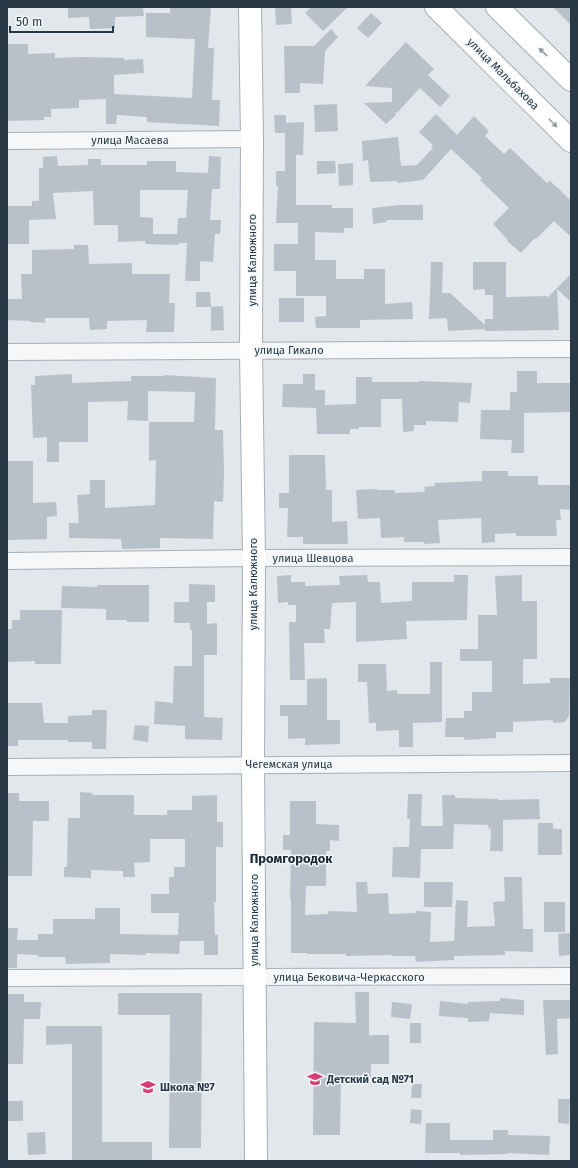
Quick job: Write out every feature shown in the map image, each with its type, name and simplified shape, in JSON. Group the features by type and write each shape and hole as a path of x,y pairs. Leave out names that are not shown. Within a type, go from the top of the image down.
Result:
{"street":[{"name":"улица Калюжного","path":"250,7 252,139 251,350 254,558 253,764 256,1161"},
{"name":"улица Мальбахова","path":"436,7 571,141"},
{"path":"497,7 571,80"},
{"name":"улица Масаева","path":"7,141 252,139"},
{"name":"улица Гикало","path":"7,352 571,349"},
{"name":"улица Шевцова","path":"7,562 254,558 571,557"},
{"name":"Чегемская улица","path":"7,767 253,764 571,763"},
{"name":"улица Бековича-Черкасского","path":"7,978 571,976"}],"building":[{"path":"68,7 143,7 144,16 115,17 115,28 90,29 89,17 68,18"},
{"path":"170,7 211,7 208,48 214,48 212,100 220,100 219,126 147,122 147,117 117,115 116,124 106,124 106,99 79,100 79,108 51,109 51,117 44,117 44,120 7,121 7,44 28,44 28,54 55,53 55,58 84,57 124,58 124,60 143,59 144,73 114,75 114,94 192,98 195,39 146,37 146,13 170,13"},
{"path":"275,7 291,7 292,24 276,25"},
{"path":"311,7 348,7 323,31 305,13"},
{"path":"553,7 571,7 571,25"},
{"path":"371,13 382,23 368,38 357,28"},
{"path":"331,29 338,37 325,51 323,84 300,83 300,93 285,93 284,46 314,46"},
{"path":"406,42 434,69 428,75 450,96 440,107 420,88 397,113 395,112 396,115 386,124 364,103 392,102 392,88 365,86"},
{"path":"337,104 338,131 315,132 314,105"},
{"path":"436,114 457,135 474,116 489,131 485,136 504,154 510,148 547,183 550,181 560,190 571,201 571,237 554,221 521,253 507,241 508,240 493,224 509,208 480,180 482,178 451,149 423,180 397,183 397,181 370,182 368,160 363,161 362,141 398,137 401,166 417,165 433,148 431,147 433,145 419,132"},
{"path":"274,115 286,115 286,123 304,122 303,155 296,155 296,205 332,205 332,208 353,208 353,228 344,228 344,233 315,232 315,260 336,260 336,279 364,279 364,269 385,269 385,304 412,302 413,319 360,320 360,328 316,328 315,317 326,316 326,296 296,296 296,271 274,271 274,244 298,244 298,223 276,223 278,186 276,186 276,171 285,171 285,133 275,133"},
{"path":"57,156 58,166 88,165 88,159 101,159 101,165 147,165 147,161 176,161 176,172 208,173 209,156 221,157 220,189 212,189 210,220 221,220 220,234 215,234 213,262 200,261 200,281 185,281 187,243 179,243 179,245 145,244 145,241 118,242 118,225 94,225 93,191 53,193 56,219 29,220 29,244 7,244 7,206 32,206 32,201 39,201 39,168 43,168 43,157","holes":["140,190 188,190 186,218 178,218 177,234 153,234 153,218 140,217"]},
{"path":"317,161 335,161 336,173 317,174"},
{"path":"353,163 353,185 339,186 338,164"},
{"path":"400,205 423,205 423,220 387,220 387,222 373,224 372,208"},
{"path":"74,245 88,245 89,264 132,263 132,274 170,274 169,303 175,303 174,332 146,332 147,320 107,321 107,329 90,330 89,318 45,318 45,323 7,320 7,299 22,299 21,274 32,274 32,250 74,249"},
{"path":"431,262 443,262 442,293 450,293 485,325 485,319 493,319 493,295 485,295 485,289 473,290 473,262 506,262 506,297 547,296 547,298 571,274 571,302 557,289 559,330 485,331 485,329 448,331 447,318 429,319"},
{"path":"196,292 210,292 211,307 196,307"},
{"path":"279,298 304,298 304,322 279,322"},
{"path":"223,306 224,330 211,331 211,307"},
{"path":"517,371 537,371 537,383 570,383 571,412 524,413 524,453 511,453 512,440 480,439 481,410 510,410 510,392 517,392"},
{"path":"72,374 72,383 131,381 131,376 164,375 216,378 215,430 223,430 224,473 223,502 214,501 213,539 160,538 160,548 122,549 121,539 69,538 69,523 79,523 77,495 90,494 90,480 105,480 105,508 155,505 156,460 149,461 149,422 194,422 195,392 148,391 148,421 127,420 128,401 88,402 88,442 59,442 59,462 47,462 47,437 33,438 31,385 35,385 35,376"},
{"path":"303,374 315,374 315,390 325,390 325,405 356,404 356,377 372,377 372,382 419,381 472,383 470,403 459,402 458,422 426,421 426,425 414,425 414,431 403,432 402,399 381,399 381,427 359,427 359,429 350,429 350,434 317,434 316,408 282,407 283,384 303,384"},
{"path":"289,455 325,455 326,490 332,490 332,522 347,521 348,544 303,544 303,537 287,537 288,508 279,508 279,493 289,493"},
{"path":"7,461 33,461 33,503 56,502 57,516 47,517 47,539 7,540"},
{"path":"482,471 508,471 508,476 538,476 538,485 571,485 570,510 560,509 561,520 556,520 557,536 516,536 516,533 495,534 495,542 482,543 481,518 438,520 440,543 424,544 424,542 404,542 404,537 381,538 380,518 358,519 356,490 395,490 395,493 425,492 424,487 435,486 434,483 482,481"},
{"path":"291,575 291,582 305,582 305,586 340,585 339,576 367,575 368,582 380,582 381,603 412,601 412,582 454,582 454,575 468,575 467,620 406,621 407,639 356,642 356,602 332,603 330,629 324,629 325,643 304,643 305,680 290,680 289,622 296,622 296,605 288,605 288,602 278,603 277,576"},
{"path":"522,575 522,601 537,601 537,659 523,659 523,684 550,683 550,678 570,678 569,716 565,722 554,723 552,720 513,722 513,732 496,732 496,738 464,740 464,737 445,737 446,718 464,718 464,711 472,711 472,692 492,692 492,661 460,661 460,649 478,649 478,615 497,615 495,576"},
{"path":"189,584 215,585 215,602 207,602 207,624 217,623 217,655 204,655 204,717 223,718 222,740 185,739 185,726 154,724 155,701 173,703 174,666 192,666 192,630 190,630 190,623 174,623 174,602 189,602"},
{"path":"97,585 149,585 149,622 106,620 106,609 61,608 62,586 97,587"},
{"path":"20,610 62,610 61,664 35,664 35,661 7,662 7,629 12,629 12,620 20,620"},
{"path":"430,662 442,662 442,722 413,723 413,747 399,747 399,730 376,731 376,723 369,723 367,682 358,682 358,664 386,664 387,691 397,690 397,694 430,694"},
{"path":"327,678 327,720 340,720 340,744 305,745 305,738 288,739 288,716 280,716 280,705 307,705 307,679"},
{"path":"7,703 42,703 44,723 68,723 68,716 92,715 92,710 107,710 106,749 92,749 92,742 68,742 68,740 18,740 18,746 7,746"},
{"path":"135,725 149,726 148,742 133,740"},
{"path":"80,792 93,793 92,795 134,795 134,815 167,815 167,810 192,810 192,796 217,795 217,822 223,822 223,847 216,847 216,902 214,902 215,935 218,935 218,955 204,955 204,941 180,941 179,954 110,954 110,963 66,964 65,957 38,957 38,955 17,954 17,968 7,968 7,928 18,928 17,940 38,940 38,934 53,934 53,919 95,919 95,908 120,908 120,934 178,935 179,913 151,913 151,894 169,894 169,877 174,877 174,867 185,867 185,839 150,839 150,862 134,863 135,877 123,877 123,871 91,870 91,878 64,877 64,867 67,867 68,818 80,818"},
{"path":"8,793 19,793 19,801 49,801 49,821 33,821 32,876 7,876"},
{"path":"408,794 422,794 421,826 443,826 442,795 455,795 455,798 498,800 539,799 540,819 503,820 503,851 490,851 491,829 489,829 488,825 454,824 453,849 421,849 420,878 392,877 393,847 409,847 410,819 407,819"},
{"path":"290,801 316,801 316,824 339,825 339,841 330,840 330,851 326,851 326,886 306,886 305,915 328,914 328,911 357,912 356,882 367,882 368,894 388,893 389,914 416,913 416,911 431,912 430,942 454,941 456,900 468,901 467,927 495,926 493,902 505,901 504,877 522,877 523,929 533,929 533,952 505,951 505,955 454,956 454,960 416,962 415,956 346,956 346,954 291,953 291,850 283,850 283,835 290,835"},
{"path":"538,823 553,823 553,829 562,829 562,855 538,855"},
{"path":"424,882 453,882 452,907 424,907"},
{"path":"544,902 565,902 565,932 544,932"},
{"path":"570,933 570,955 559,956 558,934"},
{"path":"355,992 369,992 369,1035 389,1035 389,1064 371,1064 371,1077 341,1077 340,1135 313,1135 314,1022 356,1023"},
{"path":"118,993 202,993 201,1148 169,1148 170,1015 118,1015"},
{"path":"7,994 24,994 24,1002 41,1002 40,1019 24,1019 23,1064 7,1064"},
{"path":"500,998 524,1000 524,1015 490,1013 489,1021 468,1022 468,1018 439,1016 440,1001 468,1004 468,1002 500,1001"},
{"path":"543,1000 571,1000 571,1018 557,1019 558,1054 546,1055"},
{"path":"392,1002 412,1004 410,1019 391,1017"},
{"path":"410,1023 421,1023 421,1043 410,1043"},
{"path":"46,1026 102,1026 102,1142 152,1142 152,1161 72,1161 72,1044 46,1045"},
{"path":"412,1084 422,1084 421,1098 411,1098"},
{"path":"558,1099 570,1099 569,1124 558,1123"},
{"path":"8,1101 23,1101 23,1121 8,1121"},
{"path":"411,1109 422,1110 421,1124 410,1123"},
{"path":"426,1123 450,1123 450,1140 493,1140 493,1130 508,1130 508,1135 550,1136 549,1155 508,1153 460,1155 460,1153 425,1153"},
{"path":"45,1132 46,1154 28,1155 27,1133"}],"place":[{"name":"Детский сад №71","path":"315,1079"},
{"name":"Школа №7","path":"148,1087"}],"district":[{"name":"Промгородок","path":"291,858"}]}
